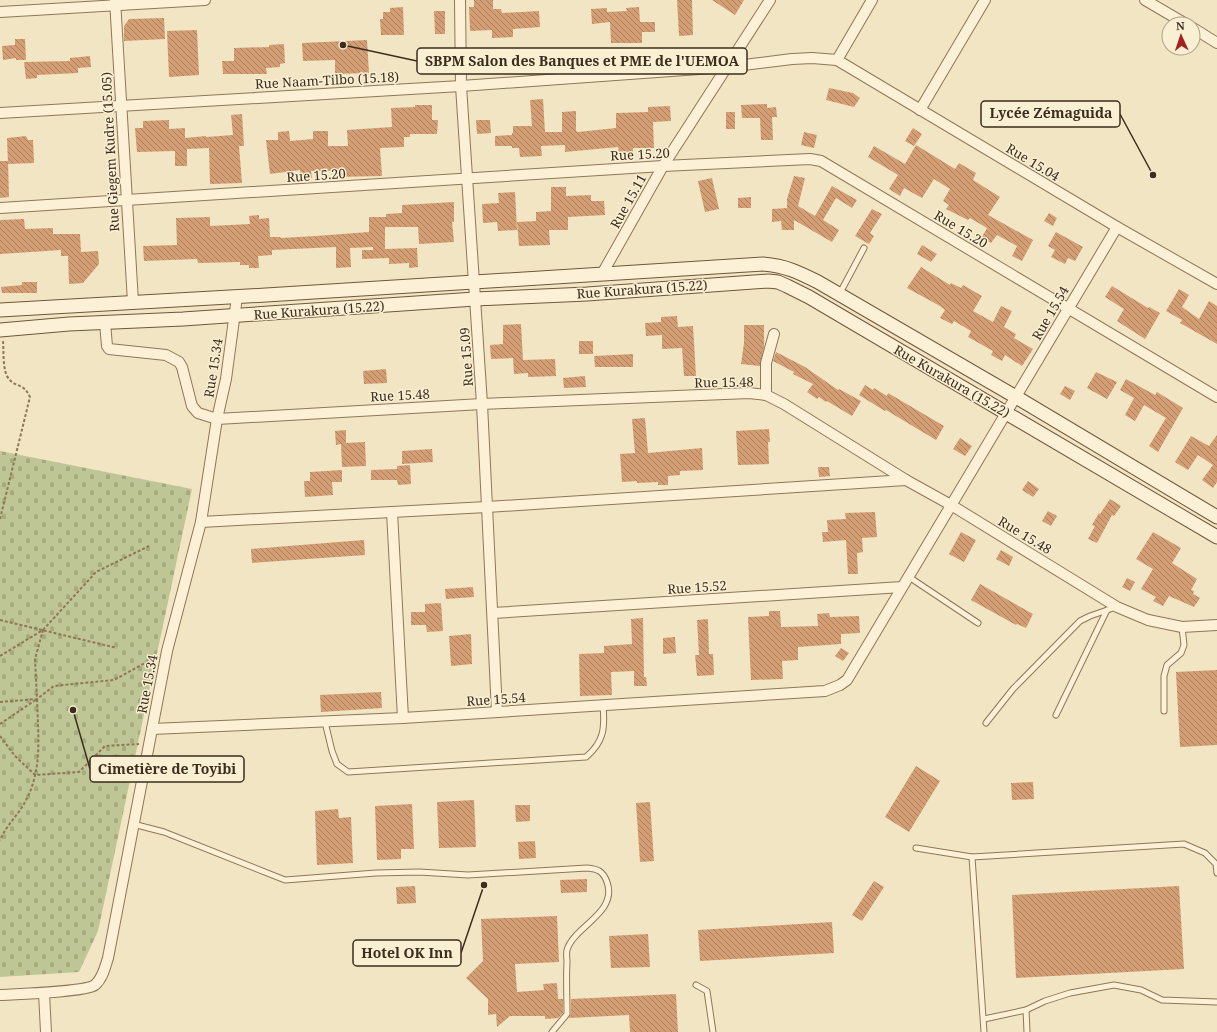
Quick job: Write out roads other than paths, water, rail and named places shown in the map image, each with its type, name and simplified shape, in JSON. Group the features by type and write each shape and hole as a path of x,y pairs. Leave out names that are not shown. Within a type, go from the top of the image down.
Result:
{"main road":[{"name":"Rue Kurakura (15.22)","path":"0,310 236,297 763,264 778,265 791,268 840,294 1217,517"},
{"name":"Rue Kurakura (15.22)","path":"1,330 69,324 234,316 475,299 587,294 722,284 778,282 809,297 1217,537"}],"street":[{"path":"0,12 115,2 205,0"},
{"name":"Rue 15.09","path":"460,0 461,86 482,404 497,712"},
{"name":"Rue 15.11","path":"602,274 663,166 770,0"},
{"path":"837,60 872,0"},
{"path":"920,110 985,0"},
{"path":"1145,0 1172,16"},
{"name":"Rue Giegem Kudre (15.05)","path":"115,2 120,106 133,302"},
{"path":"1201,33 1217,43"},
{"name":"Rue Naam-Tilbo (15.18)","path":"0,113 461,86 727,67 792,59 812,58 837,60"},
{"name":"Rue 15.04","path":"837,60 1117,227 1217,284"},
{"name":"Rue 15.20","path":"0,208 663,166 798,158 810,159 821,162 1217,396"},
{"name":"Rue 15.54","path":"152,729 325,722 603,706 825,691 840,685 847,680 1117,227"},
{"name":"Rue 15.34","path":"0,995 44,993 94,986 102,978 108,958 148,743 167,651 201,522 217,419 226,379 236,297"},
{"path":"105,323 107,346 109,348 166,355 179,362 182,366 192,406 198,413 217,419"},
{"path":"766,395 766,363 774,334"},
{"name":"Rue 15.48","path":"217,419 482,404 748,393 766,395 784,404 906,480 951,505 1117,607 1148,620 1182,627 1217,625"},
{"path":"201,522 487,507 906,480"},
{"path":"392,512 403,718"},
{"name":"Rue 15.52","path":"493,613 902,587"},
{"path":"44,993 46,1032"}],"lane":[{"path":"840,294 864,248"},
{"path":"909,577 978,623"},
{"path":"986,723 1012,689 1080,621 1117,607"},
{"path":"1056,715 1107,610"},
{"path":"1164,711 1164,676 1167,665 1181,653 1184,645 1182,627"},
{"path":"325,722 332,751 337,764 348,772 586,758 595,750 602,738 603,706"},
{"path":"133,824 164,832 285,880 376,873 419,872 468,875 587,868 598,869 605,876 610,888 608,900 600,913 576,936 567,950 567,1014 552,1032"},
{"path":"916,848 972,857 1184,844 1205,852 1216,864 1217,873"},
{"path":"972,857 984,1032"},
{"path":"696,985 707,990 713,1032"},
{"path":"984,1019 1026,1010 1044,1001 1070,993 1114,985 1141,990 1162,1000 1217,1002"},
{"path":"1026,1010 1027,1032"}],"place":[{"name":"SBPM Salon des Banques et PME de l'UEMOA","path":"343,45"},
{"name":"Lycée Zémaguida","path":"1153,175"},
{"name":"Cimetière de Toyibi","path":"73,710"},
{"name":"Hotel OK Inn","path":"484,885"}]}
